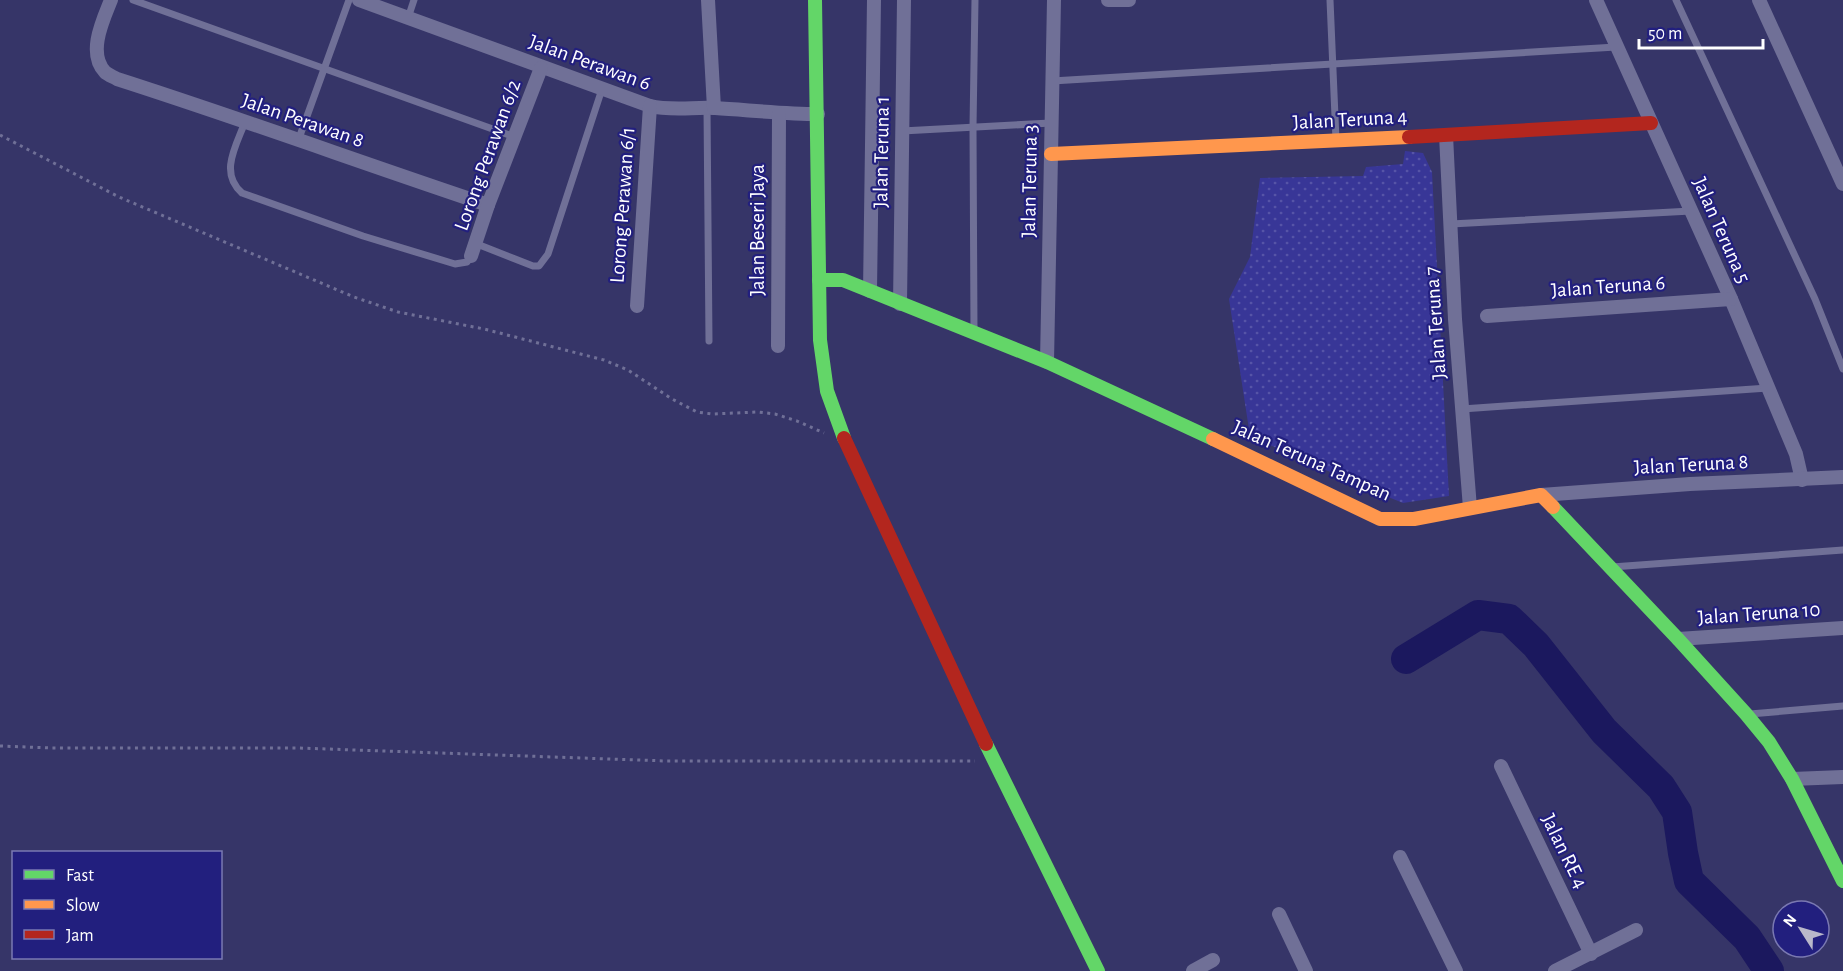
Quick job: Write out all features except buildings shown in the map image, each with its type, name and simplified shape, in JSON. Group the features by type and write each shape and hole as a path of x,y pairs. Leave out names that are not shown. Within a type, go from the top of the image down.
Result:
{"street":[{"name":"Jalan Perawan 8","path":"111,0 97,45 98,59 105,72 117,79 488,205"},
{"name":"Jalan Perawan 6","path":"359,0 541,68 662,109 711,108 779,114 818,114"},
{"path":"708,0 711,108"},
{"path":"814,0 818,114 819,280 825,385 846,443 937,643 1098,971"},
{"path":"870,291 874,0"},
{"name":"Jalan Teruna 1","path":"900,304 904,0"},
{"name":"Jalan Teruna 3","path":"1047,362 1054,0"},
{"path":"1108,0 1129,0"},
{"name":"Jalan Teruna 5","path":"1596,0 1731,299 1796,454 1802,480"},
{"path":"1760,0 1843,184"},
{"name":"Lorong Perawan 6/2","path":"474,250 488,205 541,68"},
{"name":"Lorong Perawan 6/1","path":"637,306 650,106"},
{"name":"Jalan Beseri Jaya","path":"778,346 779,114"},
{"name":"Jalan Teruna 4","path":"1051,154 1651,123"},
{"name":"Jalan Teruna 7","path":"1446,135 1455,319 1470,508"},
{"name":"Jalan Teruna Tampan","path":"819,280 843,280 1047,362 1145,406 1380,519 1414,519 1541,495"},
{"name":"Jalan Teruna 6","path":"1487,316 1731,299"},
{"name":"Jalan Teruna 8","path":"1541,495 1690,484 1843,477"},
{"path":"1541,495 1678,639 1769,742 1792,779 1839,866 1843,881"},
{"name":"Jalan Teruna 10","path":"1678,639 1843,628"},
{"name":"Jalan RE 4","path":"1501,766 1591,954"},
{"path":"1792,779 1843,777"},
{"path":"1400,857 1456,971"},
{"path":"1279,914 1306,971"},
{"path":"1556,971 1636,930"},
{"path":"1193,971 1213,960"}],"lane":[{"path":"133,0 515,137"},
{"path":"298,141 349,0"},
{"path":"408,18 414,0"},
{"path":"974,333 975,0"},
{"path":"1329,0 1336,140"},
{"path":"1676,0 1815,299 1843,369"},
{"path":"1053,81 1616,47"},
{"path":"245,122 230,165 230,176 234,186 242,193 363,236 455,264 467,261 474,250 539,266 548,254 602,89"},
{"path":"709,341 711,108"},
{"path":"902,131 1051,123"},
{"path":"1451,224 1691,211"},
{"path":"1462,408 1768,388"},
{"path":"1608,567 1843,550"},
{"path":"1746,714 1843,706"}],"path":[{"path":"0,135 119,197 354,297 398,312 484,329 604,360 628,370 672,399 697,412 775,414 797,421 846,443"},
{"path":"0,746 298,748 666,761 994,761"}],"shaded area":[{"path":"1405,151 1423,153 1432,172 1449,496 1403,503 1250,436 1229,299 1250,257 1260,178 1363,176 1366,167 1403,164"}],"waterway":[{"path":"1406,659 1478,615 1509,619 1536,645 1604,731 1661,787 1677,812 1689,881 1747,938 1769,971"}],"traffic: fast":[{"path":"815,0 820,340 827,391 844,438"},
{"path":"819,280 843,280 1047,362 1213,439"},
{"path":"1553,507 1678,639 1769,742 1792,779 1843,881"},
{"path":"986,744 1098,971"}],"traffic: slow":[{"path":"1051,154 1409,137"},
{"path":"1213,439 1380,519 1414,519 1541,495 1553,507"}],"traffic: jam":[{"path":"1409,137 1651,123"},
{"path":"844,438 986,744"}]}
